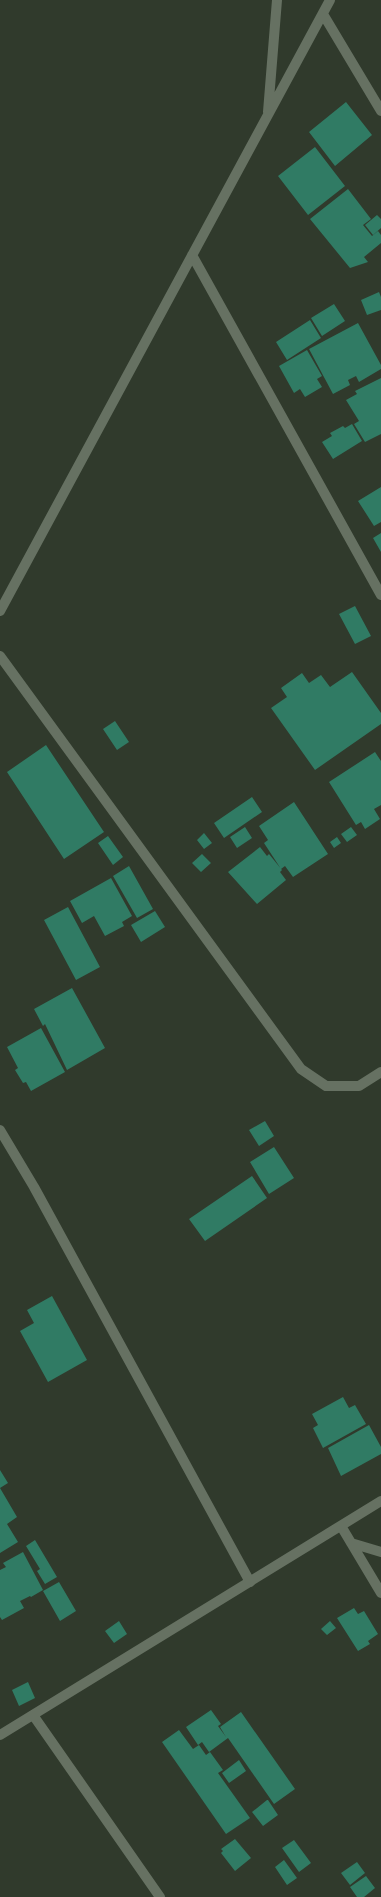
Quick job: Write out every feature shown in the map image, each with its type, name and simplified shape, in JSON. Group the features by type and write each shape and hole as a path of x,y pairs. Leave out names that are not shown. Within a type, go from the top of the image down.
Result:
{"street":[{"path":"268,115 277,0"},
{"path":"0,611 330,0"},
{"path":"322,14 381,111"},
{"path":"192,255 381,594"},
{"path":"0,656 301,1069 326,1086 359,1086 381,1072"},
{"path":"0,1130 34,1187 250,1582"},
{"path":"0,1735 340,1526 379,1504"},
{"path":"340,1526 381,1593"},
{"path":"351,1543 381,1552"},
{"path":"33,1715 160,1897"}],"building":[{"path":"346,102 372,135 335,166 309,132"},
{"path":"315,147 345,186 308,215 278,176"},
{"path":"348,189 371,219 363,225 372,236 378,231 381,235 381,243 364,257 368,262 350,268 310,219"},
{"path":"377,215 381,219 381,228 373,235 365,225"},
{"path":"379,292 381,297 381,310 367,315 361,300"},
{"path":"334,304 345,321 322,336 311,318"},
{"path":"310,320 321,338 287,360 276,342"},
{"path":"358,323 381,365 381,369 359,382 356,376 348,380 350,385 333,394 309,349"},
{"path":"307,350 322,376 317,379 322,387 305,397 300,389 294,393 279,366"},
{"path":"381,378 381,434 365,442 354,424 359,421 346,400 357,394 355,391"},
{"path":"352,424 362,441 333,459 322,442 332,436 330,433 343,426 345,428"},
{"path":"381,487 381,522 374,526 358,501"},
{"path":"381,533 381,552 373,538"},
{"path":"355,606 371,636 355,644 339,614"},
{"path":"352,672 381,713 381,724 315,770 271,708 287,697 281,688 302,673 309,683 321,675 330,687"},
{"path":"115,721 129,742 117,750 103,729"},
{"path":"46,745 104,832 64,859 7,772"},
{"path":"375,752 381,761 381,805 374,809 380,819 365,829 361,822 356,825 329,782"},
{"path":"252,797 262,812 224,838 214,823"},
{"path":"294,802 328,854 293,877 285,866 281,869 264,843 268,840 259,826"},
{"path":"245,827 252,838 237,848 230,837"},
{"path":"351,827 357,835 347,842 341,834"},
{"path":"204,833 212,843 204,849 197,840"},
{"path":"108,836 123,857 113,865 98,843"},
{"path":"337,837 341,843 334,848 330,842"},
{"path":"260,847 267,856 269,854 282,870 280,872 286,880 257,904 228,872"},
{"path":"202,854 211,863 201,872 192,863"},
{"path":"129,866 153,909 137,918 113,876"},
{"path":"111,878 132,916 122,922 124,926 105,936 94,916 82,923 70,901"},
{"path":"68,907 100,967 76,980 44,920"},
{"path":"155,911 165,927 141,942 131,925"},
{"path":"72,988 105,1048 67,1070 45,1024 43,1026 34,1009"},
{"path":"41,1028 65,1072 31,1091 26,1082 23,1083 15,1070 18,1068 7,1047"},
{"path":"265,1121 274,1136 259,1146 249,1130"},
{"path":"274,1147 294,1178 269,1194 250,1162"},
{"path":"252,1176 267,1198 205,1241 189,1219"},
{"path":"52,1296 87,1360 48,1382 20,1331 34,1323 27,1310"},
{"path":"343,1397 349,1408 355,1405 366,1424 323,1448 313,1428 318,1425 312,1414"},
{"path":"369,1425 381,1447 381,1454 341,1476 328,1448"},
{"path":"0,1470 8,1483 0,1488"},
{"path":"0,1488 17,1517 7,1524 18,1542 0,1553"},
{"path":"35,1540 57,1577 45,1584 37,1571 40,1569 26,1546"},
{"path":"23,1552 43,1590 20,1601 24,1608 2,1620 0,1617 0,1570 6,1567 3,1563"},
{"path":"59,1582 76,1611 60,1621 43,1591"},
{"path":"354,1608 358,1614 364,1611 378,1634 368,1641 370,1644 358,1651 337,1618"},
{"path":"119,1621 127,1634 114,1643 105,1631"},
{"path":"330,1621 336,1628 327,1635 321,1629"},
{"path":"28,1682 35,1698 19,1706 12,1690"},
{"path":"211,1710 221,1724 218,1726 226,1737 220,1727 241,1712 295,1789 274,1804 228,1738 209,1752 202,1742 198,1745 186,1727"},
{"path":"179,1730 193,1749 199,1745 206,1755 210,1752 223,1770 218,1773 250,1818 226,1834 162,1742"},
{"path":"239,1760 246,1771 229,1783 222,1773"},
{"path":"267,1800 278,1815 263,1826 252,1812"},
{"path":"235,1839 251,1858 235,1871 221,1853 223,1851 221,1849"},
{"path":"294,1840 311,1863 299,1872 282,1848"},
{"path":"284,1860 297,1878 287,1885 275,1867"},
{"path":"357,1862 365,1873 350,1885 341,1873"},
{"path":"366,1876 375,1888 364,1897 357,1897 350,1887"}]}
